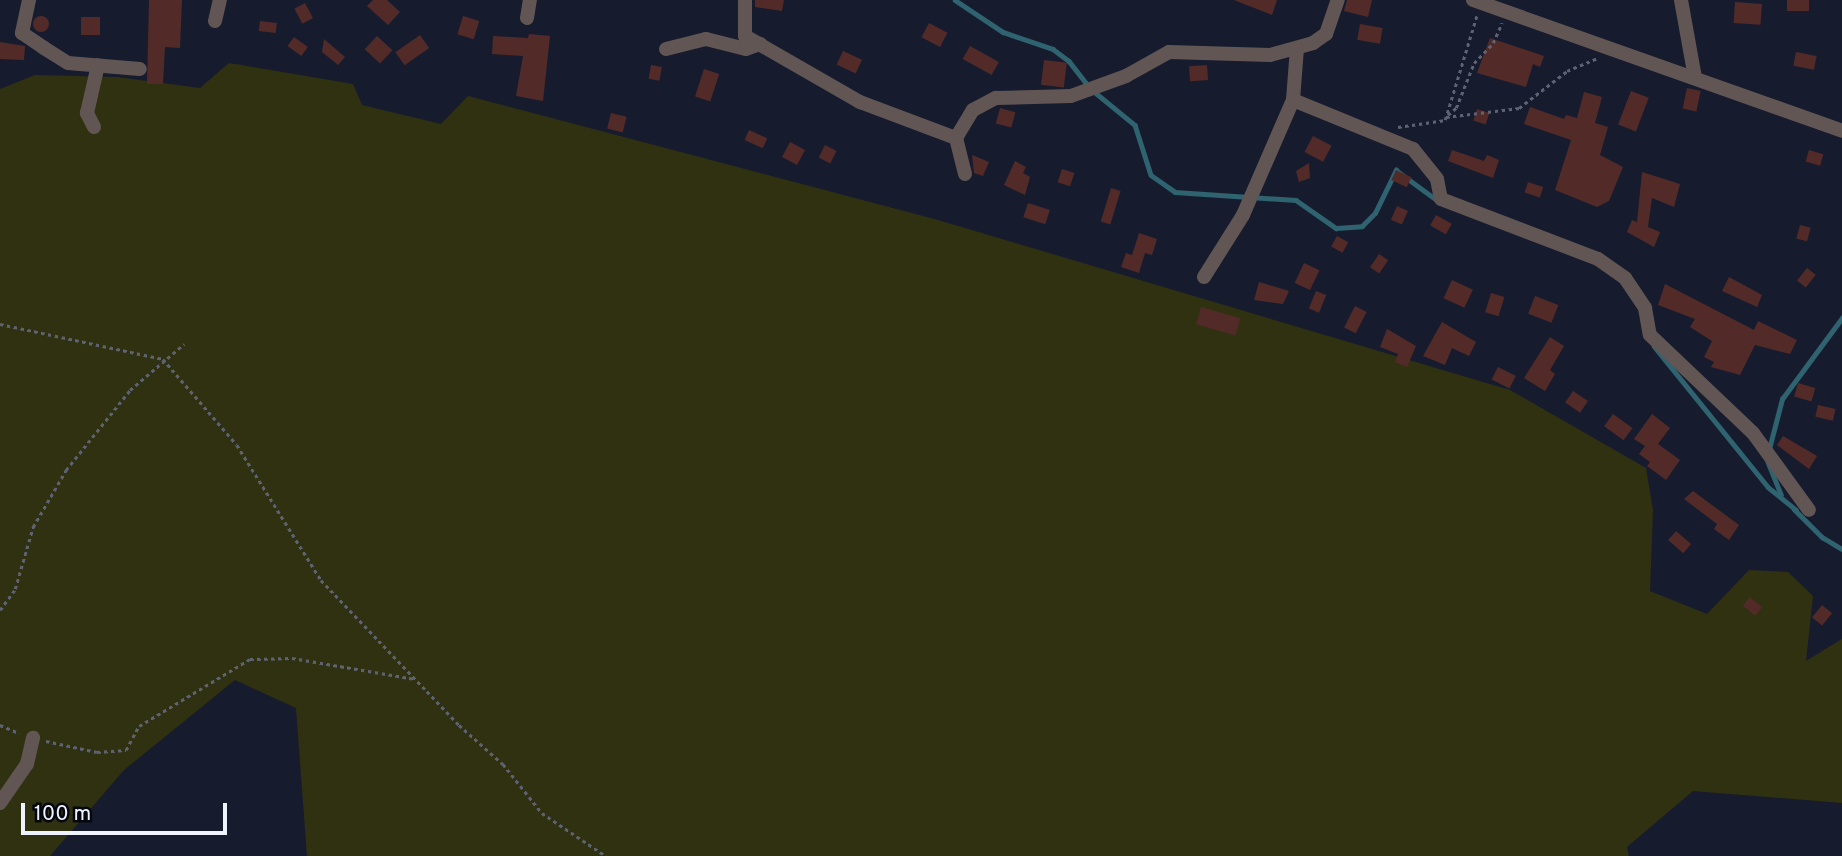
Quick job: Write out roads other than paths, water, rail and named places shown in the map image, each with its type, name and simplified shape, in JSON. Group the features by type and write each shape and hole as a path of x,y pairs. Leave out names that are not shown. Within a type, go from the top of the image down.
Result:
{"street":[{"path":"29,0 22,33 68,63 140,69"},
{"path":"215,21 220,0"},
{"path":"527,18 530,0"},
{"path":"746,0 745,36 860,102 956,138"},
{"path":"965,174 956,138 972,110 996,98 1071,96 1126,76 1169,52 1270,55 1297,48 1326,34 1338,0"},
{"path":"1681,0 1695,78"},
{"path":"1477,1 1842,131"},
{"path":"666,49 706,39 746,49 760,44"},
{"path":"1204,277 1243,215 1293,100 1297,48"},
{"path":"94,127 87,113 98,65"},
{"path":"1293,100 1374,130 1413,149 1437,179 1441,199 1598,259 1625,278 1645,308 1650,335 1753,433 1809,510"},
{"path":"0,803 27,764 33,738"}],"waterway":[{"path":"955,0 1003,32 1053,49 1069,61 1091,89 1135,125 1151,175 1175,192 1296,200 1336,228 1362,226 1375,213 1396,170 1438,201"},
{"path":"1769,449 1782,399 1842,318"},
{"path":"1654,346 1768,487 1796,510"},
{"path":"1768,462 1781,495"},
{"path":"1794,509 1822,537 1842,549"}]}
